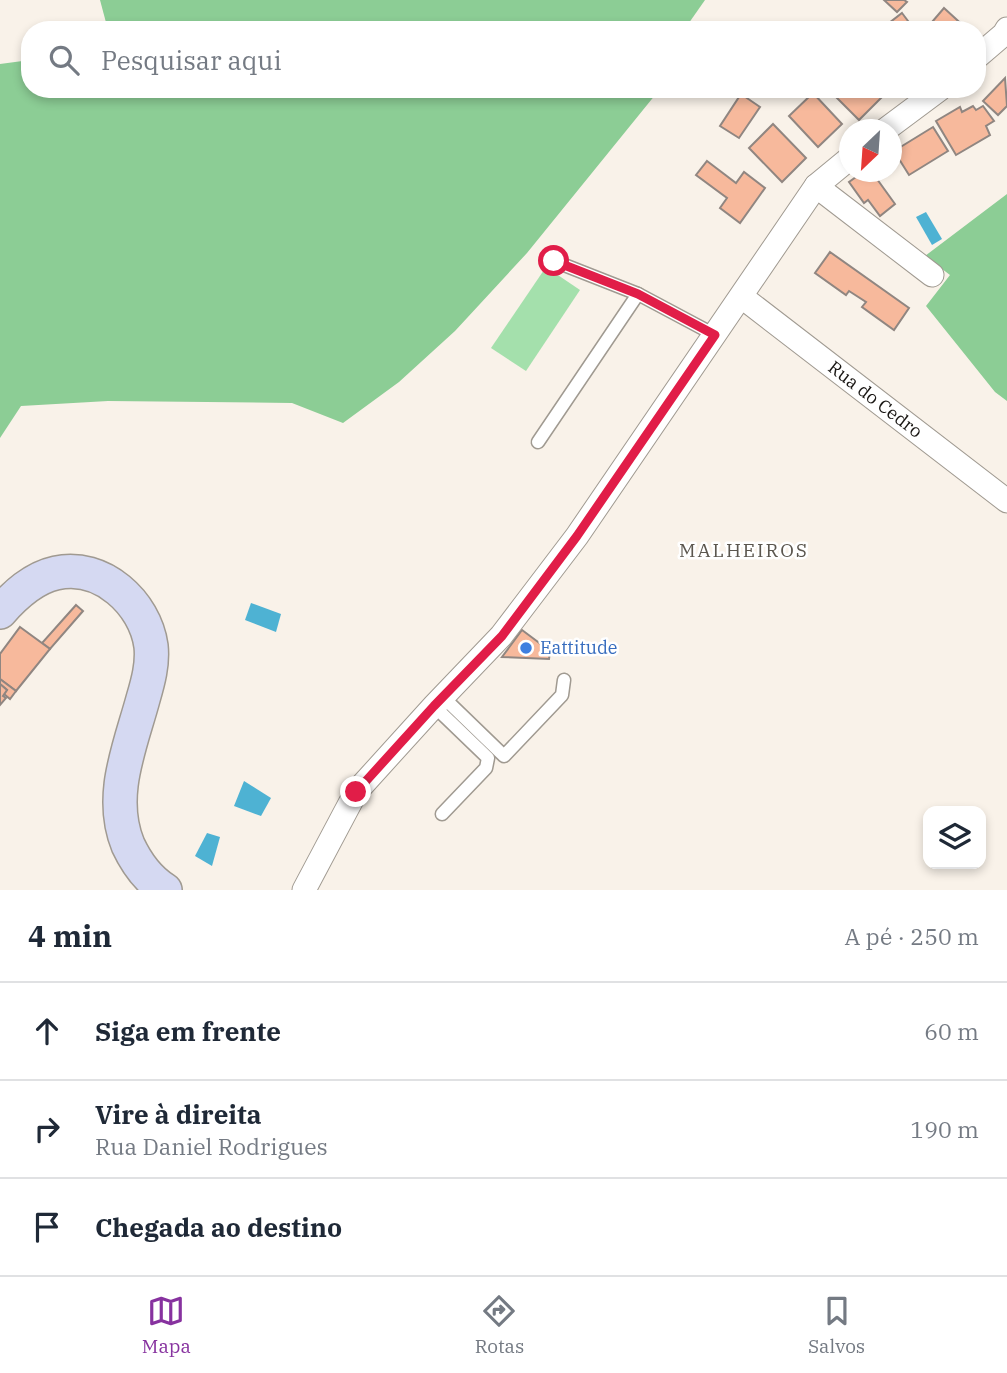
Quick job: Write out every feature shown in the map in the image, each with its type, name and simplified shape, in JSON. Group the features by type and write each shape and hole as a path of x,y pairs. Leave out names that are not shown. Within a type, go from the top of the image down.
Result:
{"street":[{"path":"986,49 1007,29"},
{"path":"900,119 928,98"},
{"path":"304,890 356,792 438,701 502,636 577,536 816,186 839,166"},
{"path":"816,186 932,275"},
{"name":"Rua do Cedro","path":"742,297 1007,501"},
{"path":"0,612 34,581 57,572 82,573 109,583 131,600 146,623 151,648 150,674 121,779 118,800 122,830 134,859 165,890"}],"lane":[{"path":"554,261 638,294 715,335"},
{"path":"538,442 638,294"},
{"path":"438,701 504,756 562,695 564,680"},
{"path":"438,701 488,758 486,768 442,814"}],"green space":[{"path":"100,0 705,0 690,21 106,21"},
{"path":"21,61 21,98 653,98 527,253 455,331 399,382 343,423 292,403 108,401 21,406 0,438 0,64"},
{"path":"1007,194 1007,401 995,392 926,306 950,275 925,256"},
{"path":"546,267 580,290 526,371 491,348"}],"water":[{"path":"926,212 942,239 932,245 916,217"},
{"path":"251,603 281,614 276,632 245,620"},
{"path":"244,781 271,798 261,816 234,806"},
{"path":"207,833 220,837 212,866 195,856"}],"building":[{"path":"884,0 904,0 907,2 897,12"},
{"path":"944,8 958,21 933,21"},
{"path":"902,13 908,21 892,21"},
{"path":"1005,78 1007,106 998,115 983,101"},
{"path":"738,98 747,98 760,107 739,138 720,126"},
{"path":"808,98 818,98 839,121 839,127 818,147 789,116"},
{"path":"837,98 881,98 858,119"},
{"path":"973,106 976,110 983,106 994,121 986,126 990,135 956,155 936,121 960,107 962,112"},
{"path":"773,124 806,158 782,182 749,148"},
{"path":"933,127 948,151 909,175 902,164 902,146"},
{"path":"707,161 736,183 744,172 765,188 740,223 720,208 727,198 696,175"},
{"path":"849,182 879,182 895,204 880,216 868,200 864,203"},
{"path":"830,252 909,308 894,330 862,307 866,302 849,291 846,295 815,273"},
{"path":"76,605 83,611 50,649 42,643"},
{"path":"20,627 50,649 16,691 0,679 0,654"},
{"path":"522,630 550,651 549,659 502,657"},
{"path":"0,679 16,691 10,699 4,694 7,690 0,684"},
{"path":"0,684 7,690 3,696 6,698 0,705"}],"place":[{"name":"Eattitude","path":"526,648"}],"district":[{"name":"MALHEIROS","path":"744,550"}],"route":[{"path":"356,792 502,636 577,536 715,335 638,294 554,261"}]}
